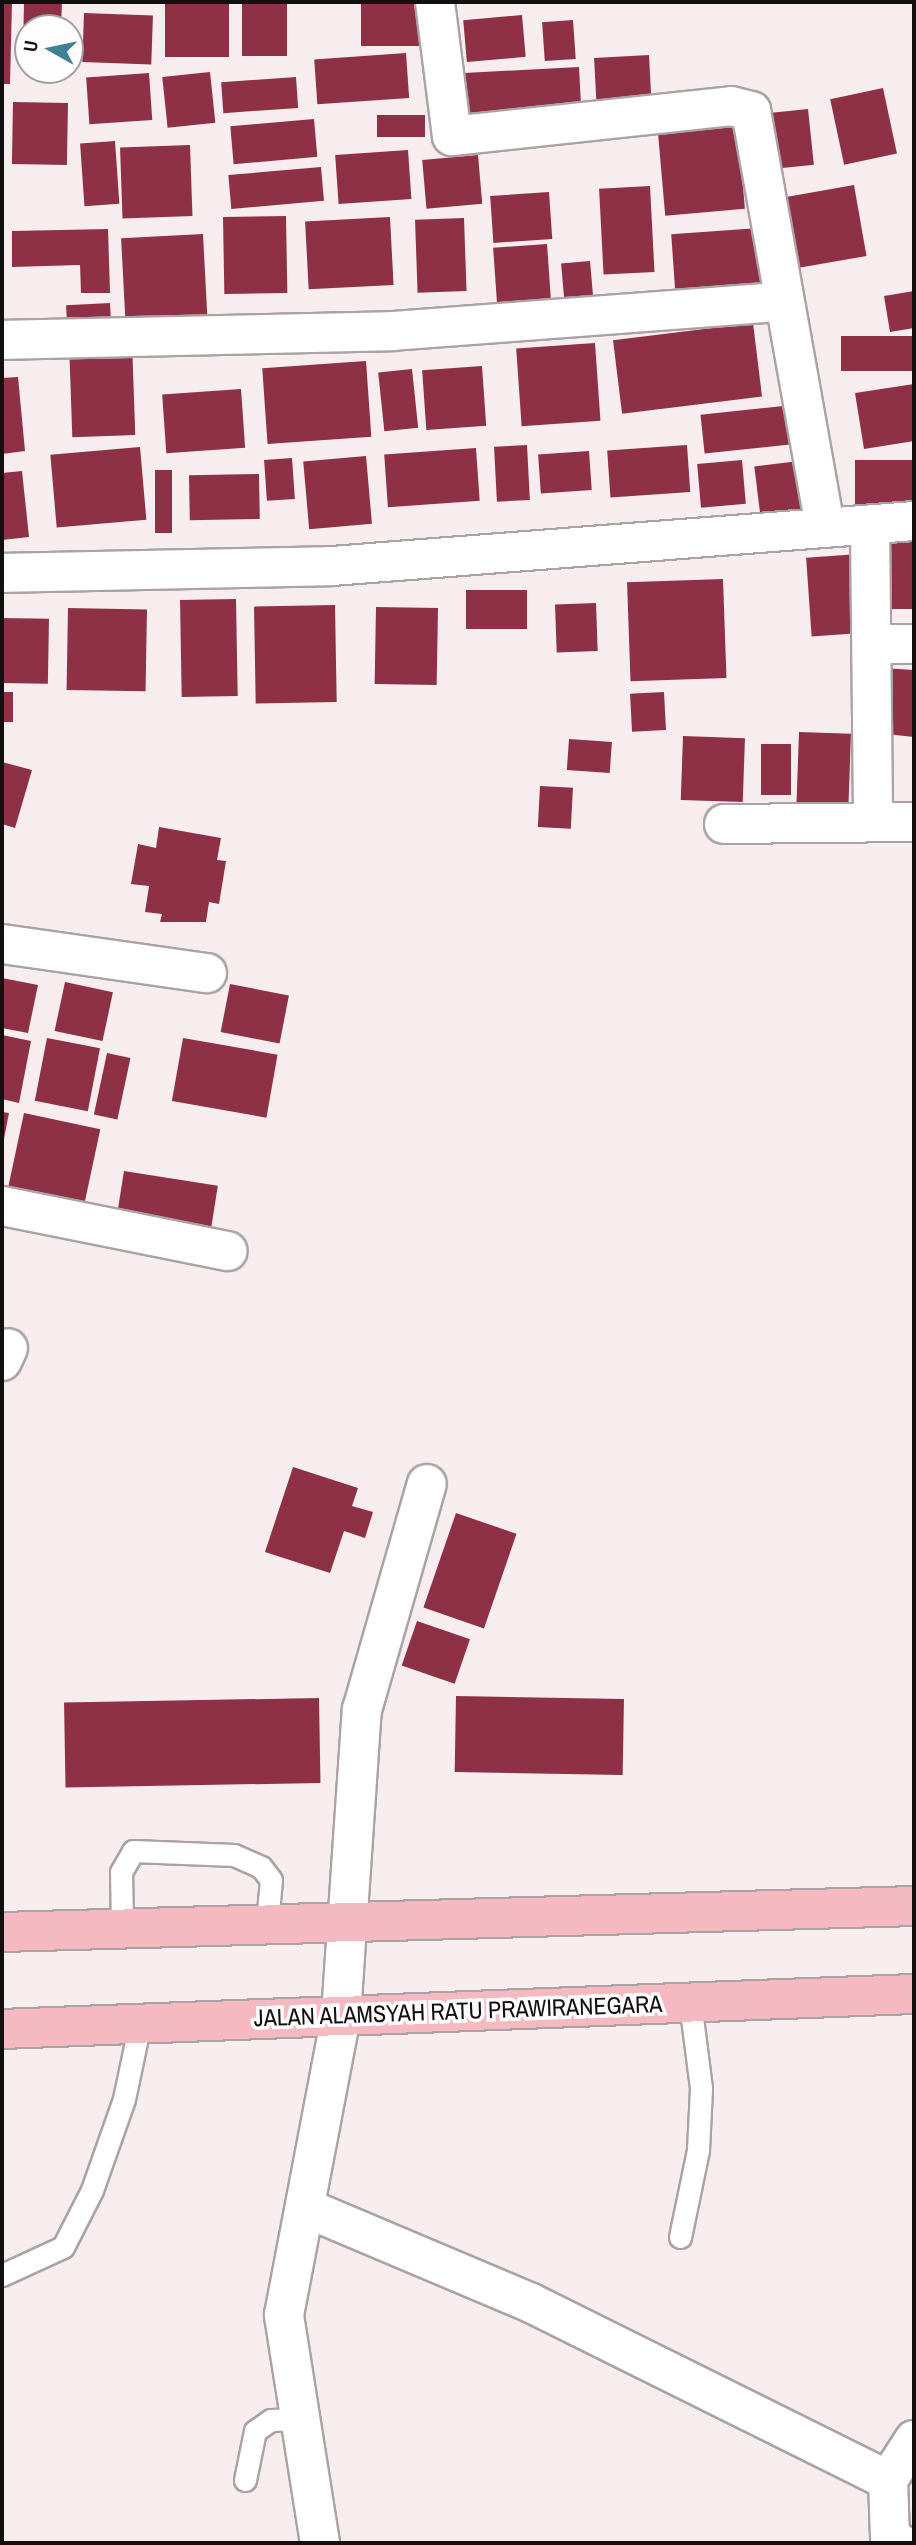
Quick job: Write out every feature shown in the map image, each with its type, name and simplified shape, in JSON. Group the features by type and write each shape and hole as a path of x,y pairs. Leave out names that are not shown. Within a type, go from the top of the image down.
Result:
{"highway":[{"path":"2,1931 345,1919 914,1906"},
{"name":"JALAN ALAMSYAH RATU PRAWIRANEGARA","path":"2,2029 914,1994"}],"street":[{"path":"435,2 452,136 748,107 825,527"},
{"path":"2,340 393,331 783,302"},
{"path":"2,573 332,566 914,521"},
{"path":"870,525 876,644 873,821"},
{"path":"876,644 914,644"},
{"path":"724,824 914,822"},
{"path":"2,944 207,973"},
{"path":"2,1206 228,1251"},
{"path":"320,2543 298,2419 284,2315 341,2015 345,1919 362,1710 427,1484"},
{"path":"306,2208 531,2303 888,2480"},
{"path":"893,2542 888,2480 914,2440"}],"lane":[{"path":"122,1927 121,1872 133,1851 234,1855 261,1867 271,1880 267,1922"},
{"path":"680,2237 698,2150 701,2088 690,2002"},
{"path":"2,2275 63,2247 92,2190 124,2099 140,2023"},
{"path":"245,2480 255,2431 271,2420 298,2419"}],"building":[{"path":"2,2 12,2 10,84 2,84"},
{"path":"24,2 62,2 62,14 24,14"},
{"path":"165,2 229,2 229,57 165,57"},
{"path":"242,2 287,2 287,56 242,56"},
{"path":"361,2 420,2 420,46 361,46"},
{"path":"84,13 153,15 151,64 84,62"},
{"path":"522,15 526,57 467,62 463,20"},
{"path":"573,20 576,59 545,61 542,22"},
{"path":"406,53 409,98 317,104 314,59"},
{"path":"649,55 651,98 596,101 594,58"},
{"path":"579,67 582,120 467,126 464,73"},
{"path":"210,72 215,123 168,128 162,77"},
{"path":"149,73 152,120 89,124 86,77"},
{"path":"296,77 298,108 223,113 221,82"},
{"path":"883,88 897,154 844,165 830,99"},
{"path":"13,102 68,103 67,165 12,164"},
{"path":"808,109 814,165 775,169 769,113"},
{"path":"377,115 425,115 425,137 377,137"},
{"path":"737,118 745,209 665,216 657,125"},
{"path":"314,119 317,157 234,164 230,126"},
{"path":"115,141 119,204 84,206 80,143"},
{"path":"190,145 192,216 123,218 120,147"},
{"path":"408,150 411,199 339,204 335,155"},
{"path":"478,155 482,204 426,209 422,160"},
{"path":"321,167 324,201 231,209 228,175"},
{"path":"854,185 867,256 792,269 779,198"},
{"path":"650,186 655,272 604,275 599,189"},
{"path":"549,192 552,239 493,243 490,196"},
{"path":"286,216 287,293 224,294 223,217"},
{"path":"390,217 394,285 309,289 305,221"},
{"path":"464,218 467,291 418,293 415,220"},
{"path":"759,228 763,285 675,291 671,234"},
{"path":"108,229 110,293 81,293 80,265 12,267 12,231"},
{"path":"203,234 207,318 126,322 121,238"},
{"path":"547,244 551,300 497,304 493,248"},
{"path":"590,261 593,297 564,299 561,264"},
{"path":"914,291 914,328 890,332 884,296"},
{"path":"110,303 111,324 67,326 66,305"},
{"path":"753,323 762,396 622,414 613,340"},
{"path":"841,336 914,336 914,371 841,371"},
{"path":"132,341 135,435 72,437 69,343"},
{"path":"595,343 600,421 522,426 516,349"},
{"path":"366,361 371,437 268,444 262,368"},
{"path":"482,366 486,426 426,430 422,370"},
{"path":"412,369 418,428 384,431 378,373"},
{"path":"18,377 25,451 2,454 2,378"},
{"path":"914,384 914,441 864,449 855,393"},
{"path":"241,389 245,448 166,453 162,395"},
{"path":"793,405 797,444 705,454 701,415"},
{"path":"527,445 530,500 497,502 494,447"},
{"path":"687,445 690,492 610,497 607,451"},
{"path":"140,447 146,520 57,528 50,455"},
{"path":"476,448 480,501 388,507 384,454"},
{"path":"589,451 592,490 541,493 538,455"},
{"path":"366,456 372,524 309,529 303,461"},
{"path":"292,458 295,499 267,501 264,460"},
{"path":"742,460 746,504 701,508 697,464"},
{"path":"855,460 914,460 914,510 855,510"},
{"path":"799,461 805,512 761,517 754,466"},
{"path":"155,470 172,470 172,533 155,533"},
{"path":"22,471 29,537 2,540 2,473"},
{"path":"259,474 260,519 190,520 189,475"},
{"path":"882,535 914,535 914,609 882,609"},
{"path":"859,554 865,633 812,637 806,558"},
{"path":"723,579 726,678 631,681 627,582"},
{"path":"466,590 527,590 527,629 466,629"},
{"path":"236,599 238,696 182,697 180,600"},
{"path":"596,603 598,651 557,652 555,604"},
{"path":"335,605 337,702 256,703 254,606"},
{"path":"376,607 438,608 437,685 375,684"},
{"path":"68,608 147,609 146,691 67,690"},
{"path":"2,618 49,619 48,684 2,683"},
{"path":"882,668 914,670 914,737 877,733"},
{"path":"2,692 13,692 13,722 2,722"},
{"path":"664,692 666,730 632,732 630,694"},
{"path":"799,732 851,734 848,813 796,811"},
{"path":"683,736 745,738 743,802 681,800"},
{"path":"569,739 612,742 610,773 567,770"},
{"path":"761,744 791,744 791,795 761,795"},
{"path":"2,762 32,770 15,828 2,824"},
{"path":"540,786 573,788 571,829 538,827"},
{"path":"159,827 221,838 217,860 226,861 219,904 209,902 206,922 160,922 162,914 145,912 149,886 131,884 138,844 156,848"},
{"path":"2,978 38,985 28,1033 2,1028"},
{"path":"65,982 113,992 103,1041 55,1031"},
{"path":"230,984 289,995 280,1044 221,1032"},
{"path":"2,1035 31,1041 19,1103 2,1099"},
{"path":"47,1038 100,1048 88,1111 35,1101"},
{"path":"183,1038 278,1055 266,1118 172,1101"},
{"path":"107,1053 130,1058 117,1120 94,1115"},
{"path":"2,1112 9,1113 3,1144 2,1144"},
{"path":"24,1113 100,1129 82,1213 6,1197"},
{"path":"124,1171 218,1186 209,1240 115,1225"},
{"path":"293,1467 358,1488 352,1506 373,1512 365,1538 344,1531 330,1573 265,1552"},
{"path":"456,1513 517,1534 484,1628 423,1608"},
{"path":"417,1621 470,1639 455,1684 402,1665"},
{"path":"456,1696 624,1699 623,1775 455,1772"},
{"path":"319,1698 320,1783 66,1787 64,1702"}]}
